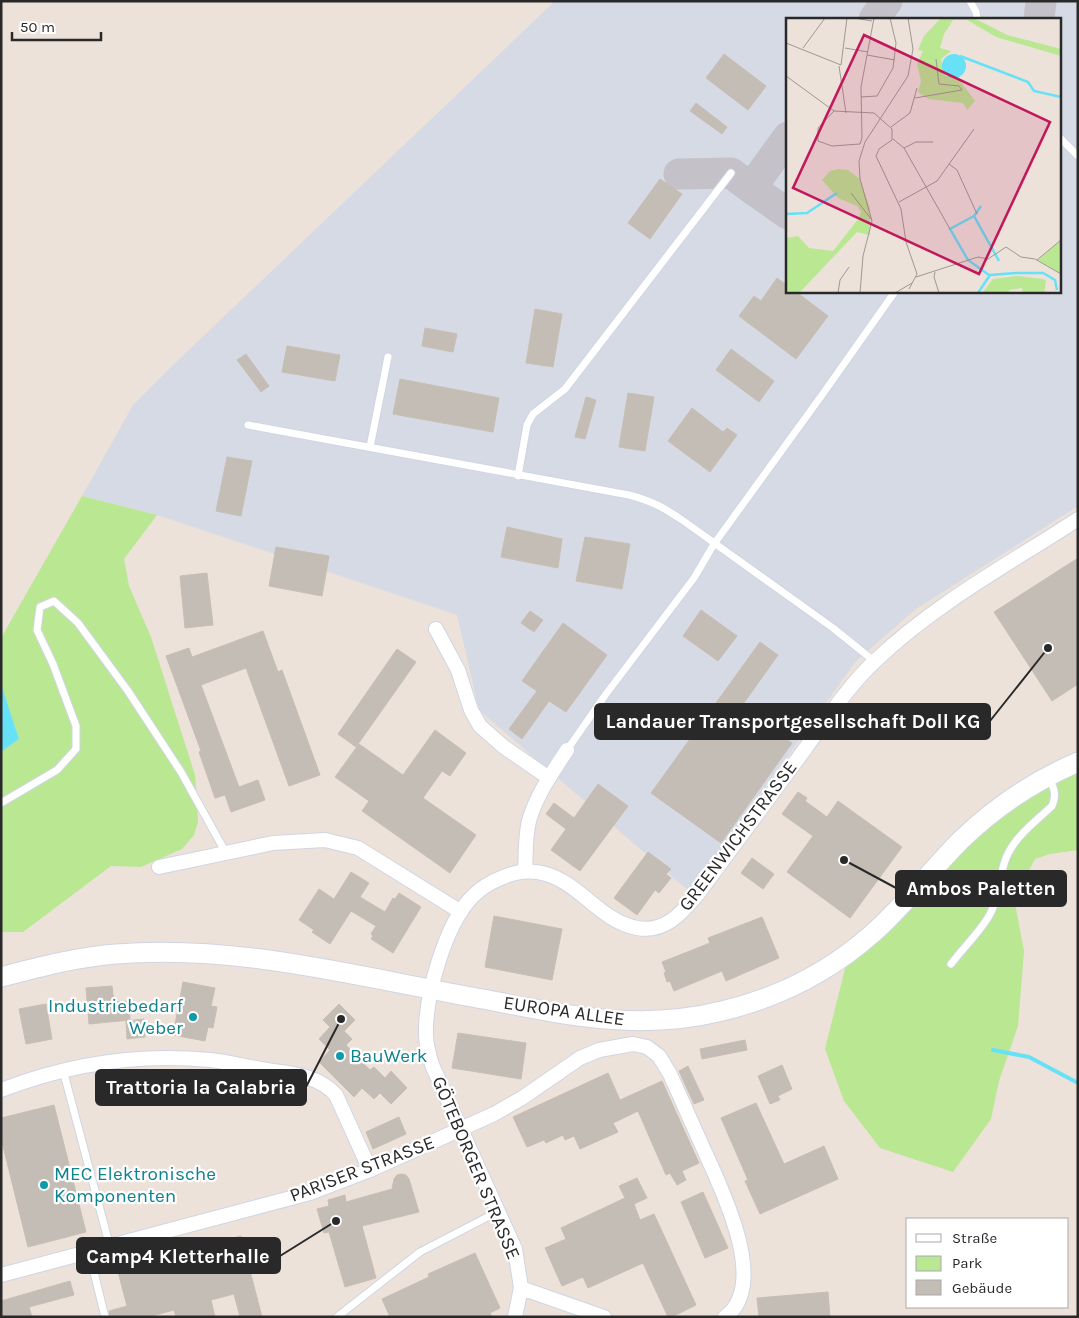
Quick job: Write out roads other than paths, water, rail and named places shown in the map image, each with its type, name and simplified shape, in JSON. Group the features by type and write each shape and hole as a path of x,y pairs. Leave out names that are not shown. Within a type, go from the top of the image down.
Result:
{"main road":[{"name":"EUROPA ALLEE","path":"1,977 57,962 115,954 171,952 242,956 589,1018 618,1021 672,1020 700,1016 745,1005 797,984 849,952 874,932 961,840 988,815 1014,796 1048,776 1078,762"}],"street":[{"name":"GREENWICHSTRASSE","path":"431,989 439,957 461,912 473,896 505,876 525,871 544,873 568,885 605,913 622,923 637,928 654,928 669,923 681,914 697,895 827,718 874,661 909,629 947,602 1078,519"},
{"path":"436,629 458,670 471,710 480,726 504,747 549,778"},
{"path":"525,871 530,821 549,778 567,750"},
{"path":"160,867 273,843 325,840 358,848 461,912"},
{"name":"GÖTEBORGER STRASSE","path":"431,989 426,1035 428,1051 432,1064 515,1249 521,1288 515,1317"},
{"name":"PARISER STRASSE","path":"1,1275 310,1193 370,1170 494,1114 522,1098 580,1058 599,1050 633,1044 647,1048 659,1056 670,1074 728,1203 737,1230 742,1255 743,1284 739,1299 725,1317"},
{"path":"1,1090 31,1078 62,1070 111,1061 165,1058 212,1060 316,1079 329,1087 336,1095 370,1170"},
{"path":"521,1288 604,1317"}],"lane":[{"path":"970,1 978,18"},
{"path":"1062,140 1078,156"},
{"path":"518,476 527,425 533,414 565,389 731,173"},
{"path":"567,750 606,694 694,578 714,544 822,396 894,293"},
{"path":"370,447 388,357"},
{"path":"248,425 629,495 650,501 665,508 833,628 874,661"},
{"path":"1,802 57,770 76,749 76,726 53,664 37,630 40,607 54,601 78,623 128,691 180,772 226,852"},
{"path":"951,964 991,912 1008,851 1017,839 1052,806 1055,799 1055,791 1048,776"},
{"path":"62,1070 110,1247"},
{"path":"337,1317 420,1252 499,1211"},
{"path":"89,1252 105,1317"}],"water":[{"path":"1,684 19,739 1,752"}],"waterway":[{"path":"993,1050 1029,1057 1078,1083"}],"place":[{"name":"Landauer Transportgesellschaft Doll KG","path":"1048,648"},
{"name":"Ambos Paletten","path":"844,860"},
{"name":"Industriebedarf Weber","path":"193,1017"},
{"name":"Trattoria la Calabria","path":"341,1019"},
{"name":"BauWerk","path":"340,1056"},
{"name":"MEC Elektronische Komponenten","path":"44,1185"},
{"name":"Camp4 Kletterhalle","path":"336,1221"}]}
